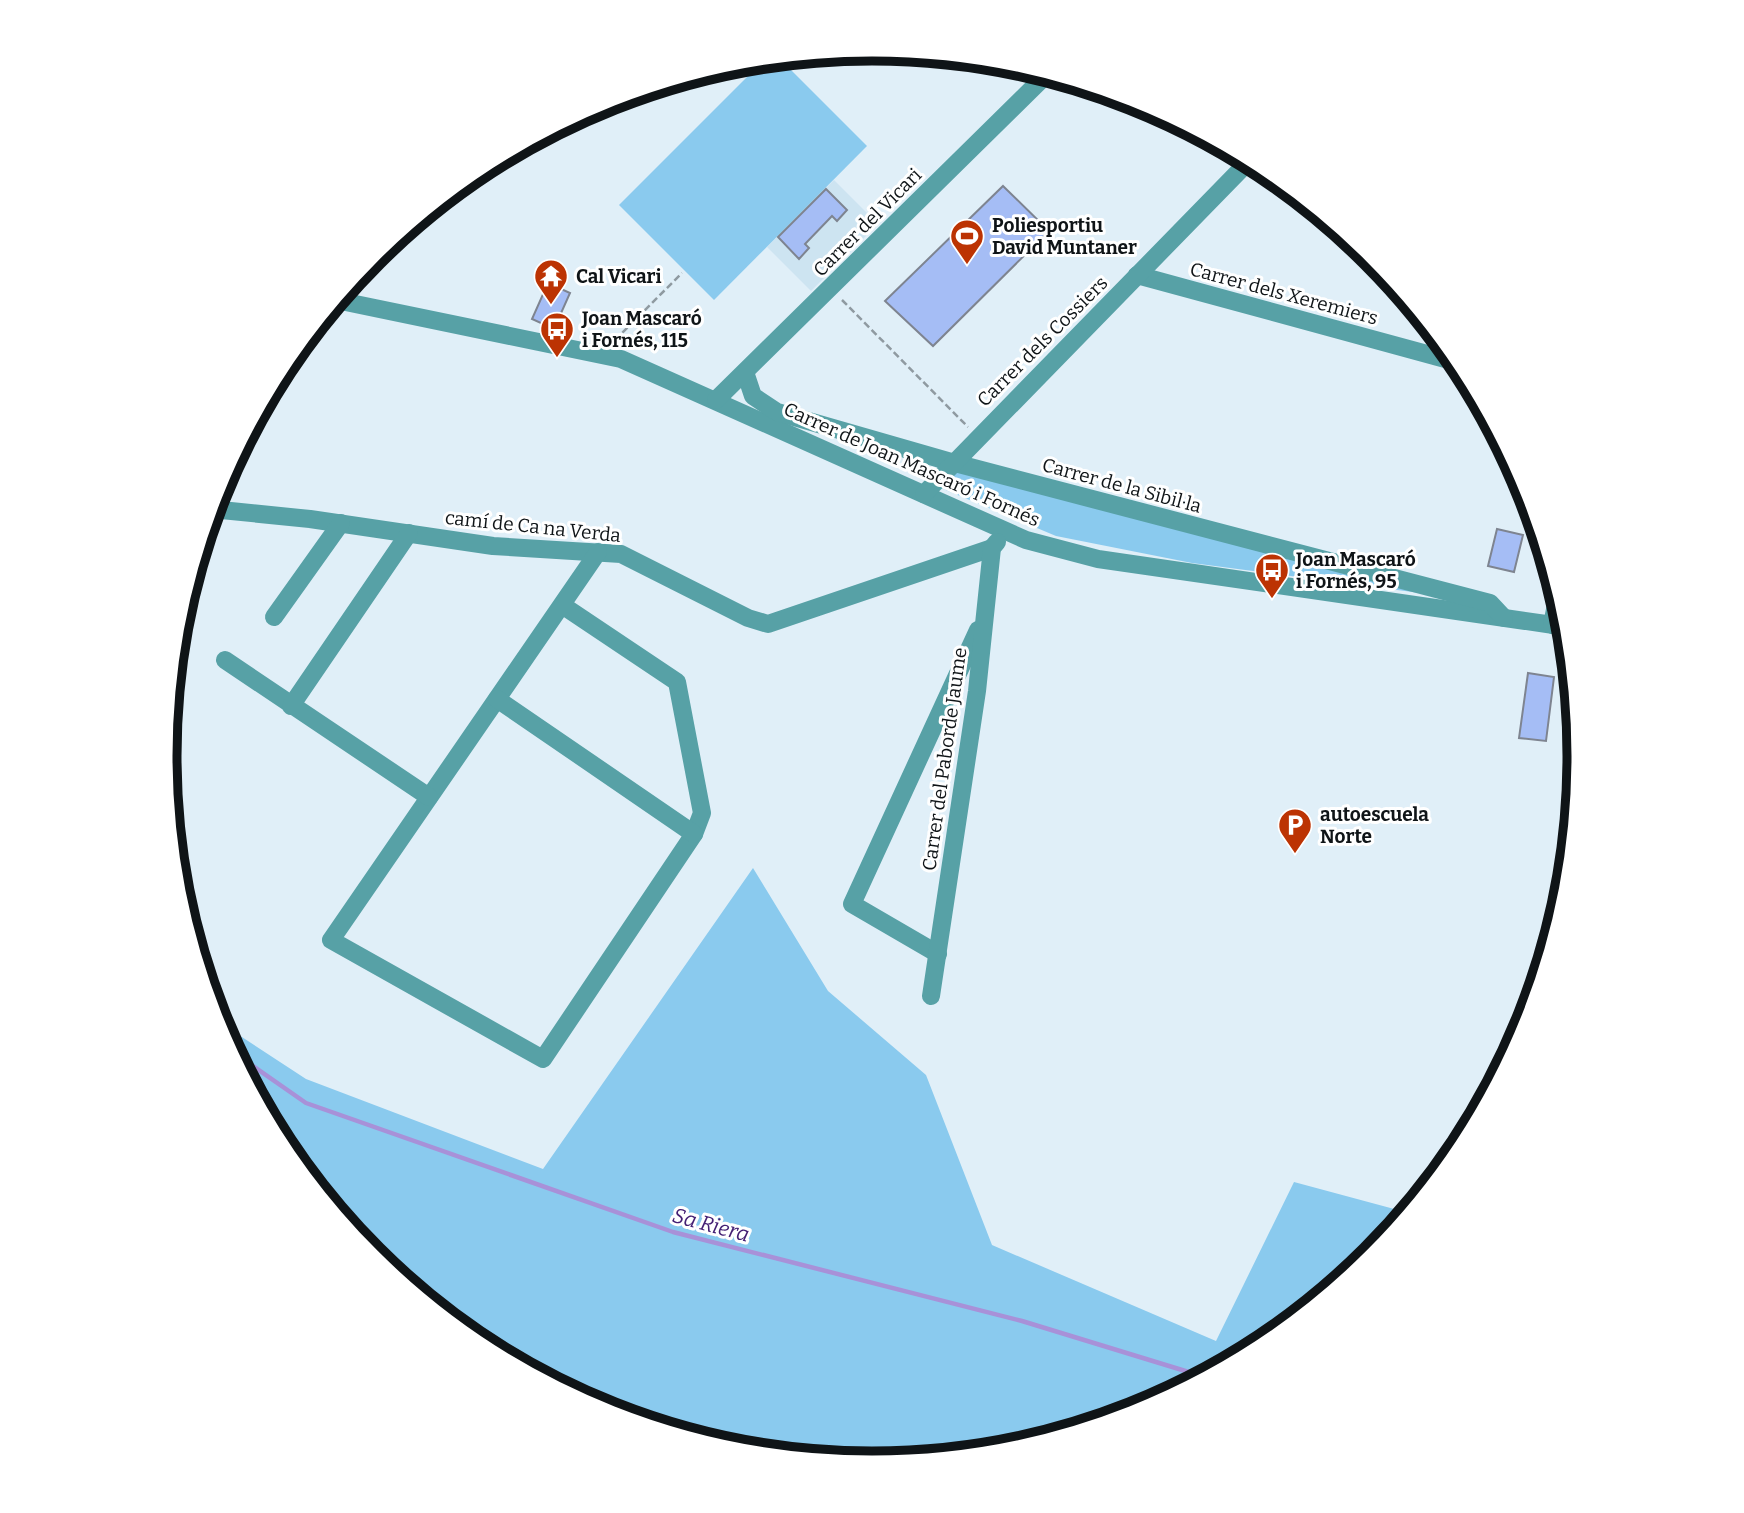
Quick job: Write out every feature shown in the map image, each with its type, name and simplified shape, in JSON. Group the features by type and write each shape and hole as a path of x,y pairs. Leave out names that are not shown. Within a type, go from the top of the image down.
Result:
{"street":[{"name":"Carrer del Vicari","path":"716,400 1039,82"},
{"name":"Carrer dels Cossiers","path":"923,494 951,462 1242,168"},
{"name":"Carrer dels Xeremiers","path":"1137,275 1442,358"},
{"name":"Carrer de Joan Mascaró i Fornés","path":"346,302 621,359 1027,540 1098,559 1555,625"},
{"name":"Carrer de la Sibil·la","path":"745,372 753,396 777,412 951,462 1490,603 1504,618"},
{"name":"camí de Ca na Verda","path":"222,510 341,523 493,546 621,554 748,618 768,624 992,548"},
{"path":"274,617 341,523"},
{"name":"Carrer del Paborde Jaume","path":"931,996 977,691 992,548 1005,530"},
{"path":"291,706 409,533"},
{"path":"562,605 677,682 702,813 694,834 543,1059 331,940 598,552"},
{"path":"938,954 852,905 984,618"},
{"path":"225,660 429,797"},
{"path":"497,699 694,834"}],"path":[{"path":"600,355 682,273"},
{"path":"830,288 977,436"}],"shaded area":[{"path":"787,66 867,146 714,300 619,205 752,72"},
{"path":"834,180 878,224 811,291 767,247"},
{"path":"954,467 1443,596 1192,563 1056,536 936,486"},
{"path":"753,868 828,991 926,1075 992,1245 1216,1341 1294,1182 1399,1210 1330,1279 1258,1335 1220,1359 1138,1399 1052,1428 963,1446 872,1452 781,1446 692,1428 606,1399 524,1359 449,1308 380,1248 320,1180 270,1104 234,1032 306,1079 543,1169"}],"building":[{"name":"Poliesportiu David Muntaner","path":"1003,186 1049,231 933,346 885,301"},
{"path":"826,189 847,210 837,221 832,216 805,244 809,248 799,259 778,237"},
{"name":"Cal Vicari","path":"548,283 570,293 554,329 532,319"},
{"path":"1497,529 1523,535 1514,572 1488,566"},
{"path":"1528,673 1554,677 1546,741 1519,738"}],"waterway":[{"name":"Sa Riera","path":"247,1062 306,1103 673,1232 1022,1321 1193,1373"}],"place":[{"name":"Poliesportiu David Muntaner","path":"967,266"},
{"name":"Cal Vicari","path":"551,306"},
{"name":"Joan Mascaró i Fornés, 115","path":"557,359"},
{"name":"Joan Mascaró i Fornés, 95","path":"1272,600"},
{"name":"autoescuela Norte","path":"1295,855"}]}
